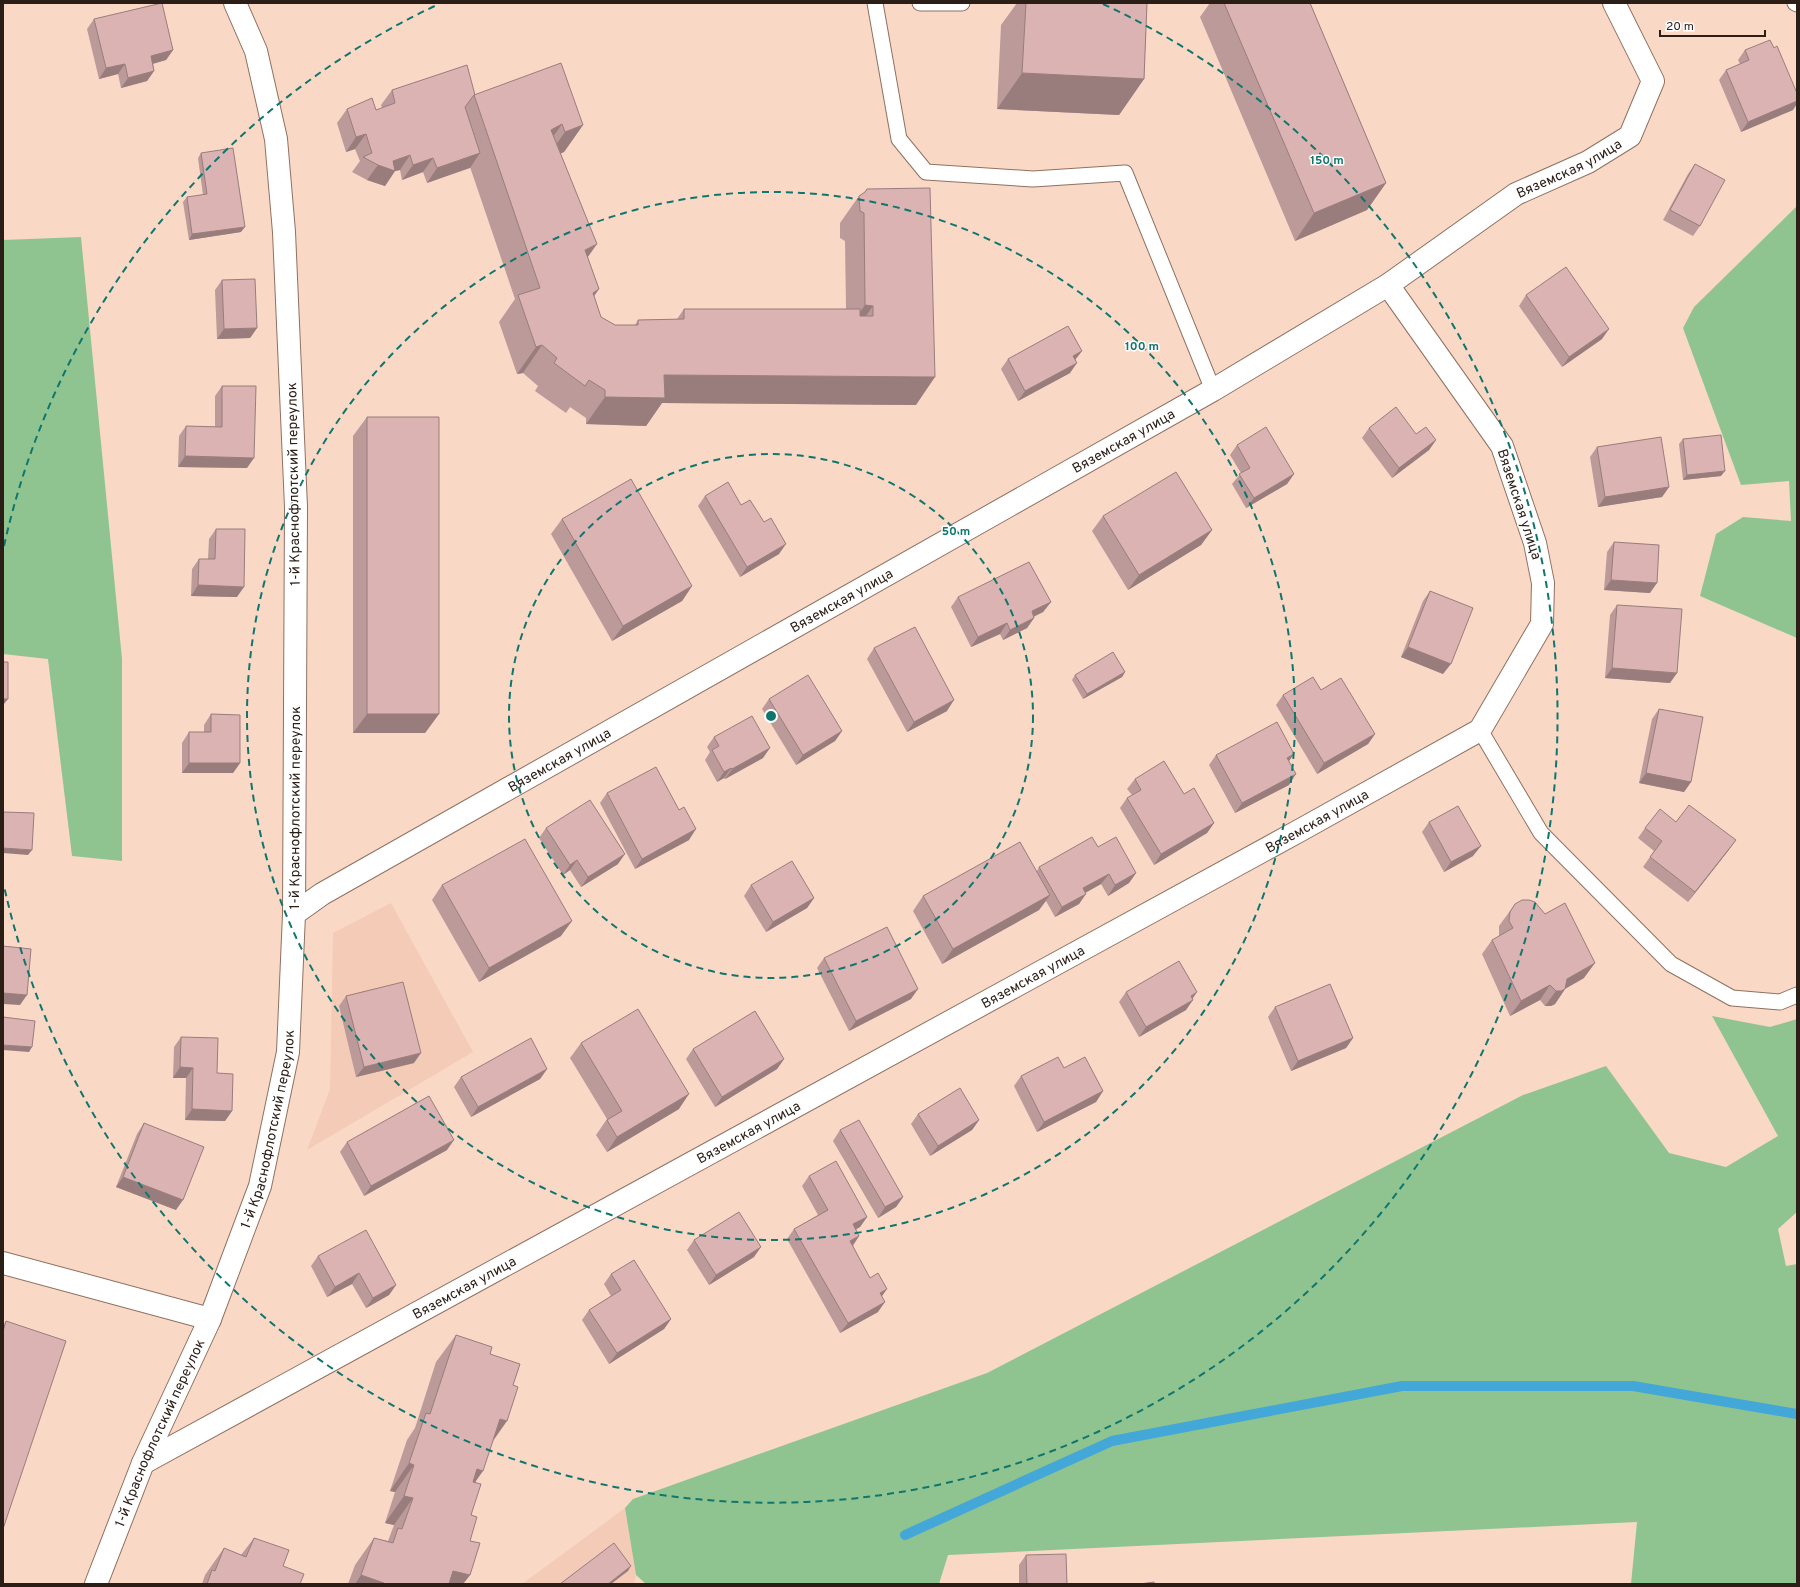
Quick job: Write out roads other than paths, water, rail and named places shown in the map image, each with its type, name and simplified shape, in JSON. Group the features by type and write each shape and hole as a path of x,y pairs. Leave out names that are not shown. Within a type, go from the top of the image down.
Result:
{"street":[{"name":"1-й Краснофлотский переулок","path":"96,1584 143,1463 210,1319 262,1179 288,1052 294,914 296,507 284,232 276,139 256,51 235,3"},
{"name":"Вяземская улица","path":"294,914 336,886 1213,390 1388,285 1516,194 1588,162 1630,136 1653,82 1614,3"},
{"name":"Вяземская улица","path":"143,1463 1297,832 1480,730 1542,624 1543,583 1536,550 1502,446 1388,285"},
{"path":"3,1264 210,1319"}],"lane":[{"path":"875,3 899,139 926,172 1033,179 1125,172 1213,390"},
{"path":"920,3 962,3"},
{"path":"1480,730 1541,833 1671,964 1732,998 1780,1002 1797,995"}],"waterway":[{"path":"905,1535 1112,1441 1402,1386 1633,1386 1797,1414"}]}
